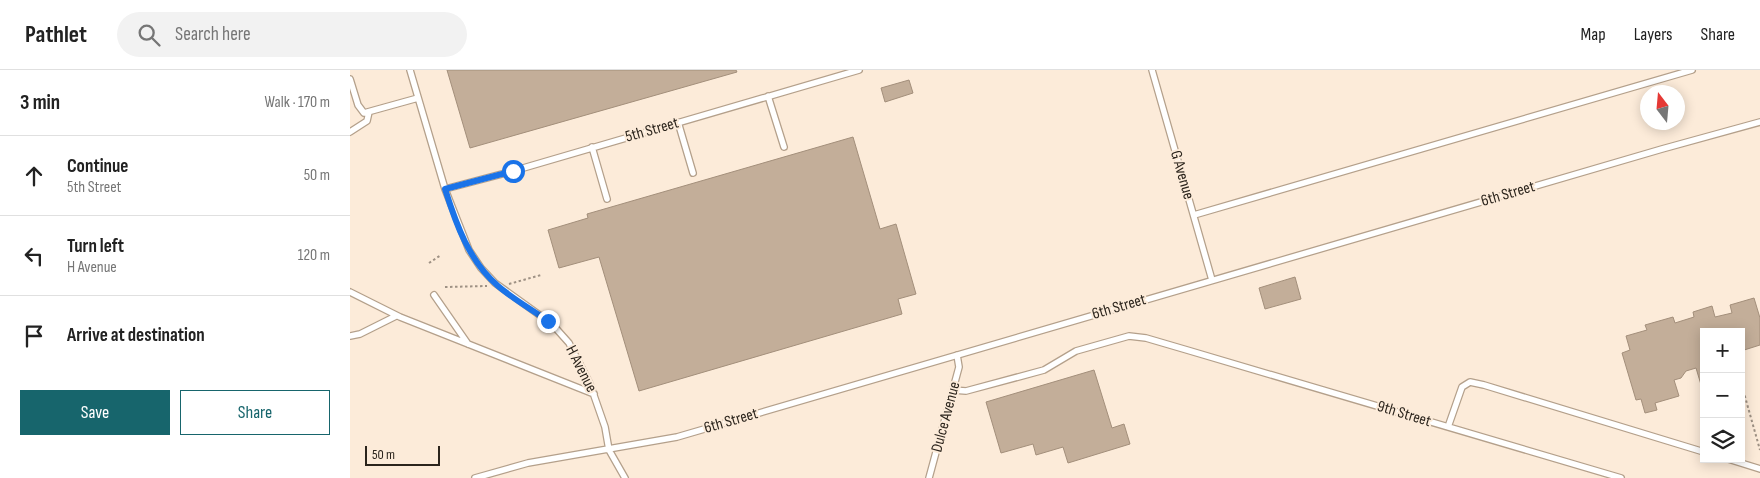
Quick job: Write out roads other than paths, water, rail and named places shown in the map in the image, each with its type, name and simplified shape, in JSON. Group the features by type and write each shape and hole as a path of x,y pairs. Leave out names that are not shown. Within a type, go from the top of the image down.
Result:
{"lane":[{"name":"H Avenue","path":"410,70 445,189 462,235 476,261 498,286 552,324 577,357 594,394 605,427 609,450 625,478"},
{"name":"5th Street","path":"445,189 859,70"},
{"name":"G Avenue","path":"1152,70 1212,280"},
{"path":"1194,215 1692,70"},
{"path":"350,79 360,110 364,113 418,98"},
{"path":"768,96 784,147"},
{"path":"350,132 367,121 369,112"},
{"path":"678,122 693,173"},
{"name":"6th Street","path":"475,478 528,463 678,437 1642,154 1760,122"},
{"path":"592,147 607,198"},
{"path":"350,292 396,316 594,394"},
{"path":"434,295 469,345"},
{"path":"350,336 360,334 396,316"},
{"name":"9th Street","path":"953,390 966,391 1044,370 1076,351 1129,336 1146,338 1621,478"},
{"name":"Dulce Avenue","path":"929,478 959,367 957,355"},
{"path":"1448,426 1462,387 1470,382 1700,451"},
{"path":"1741,463 1760,469"}]}
